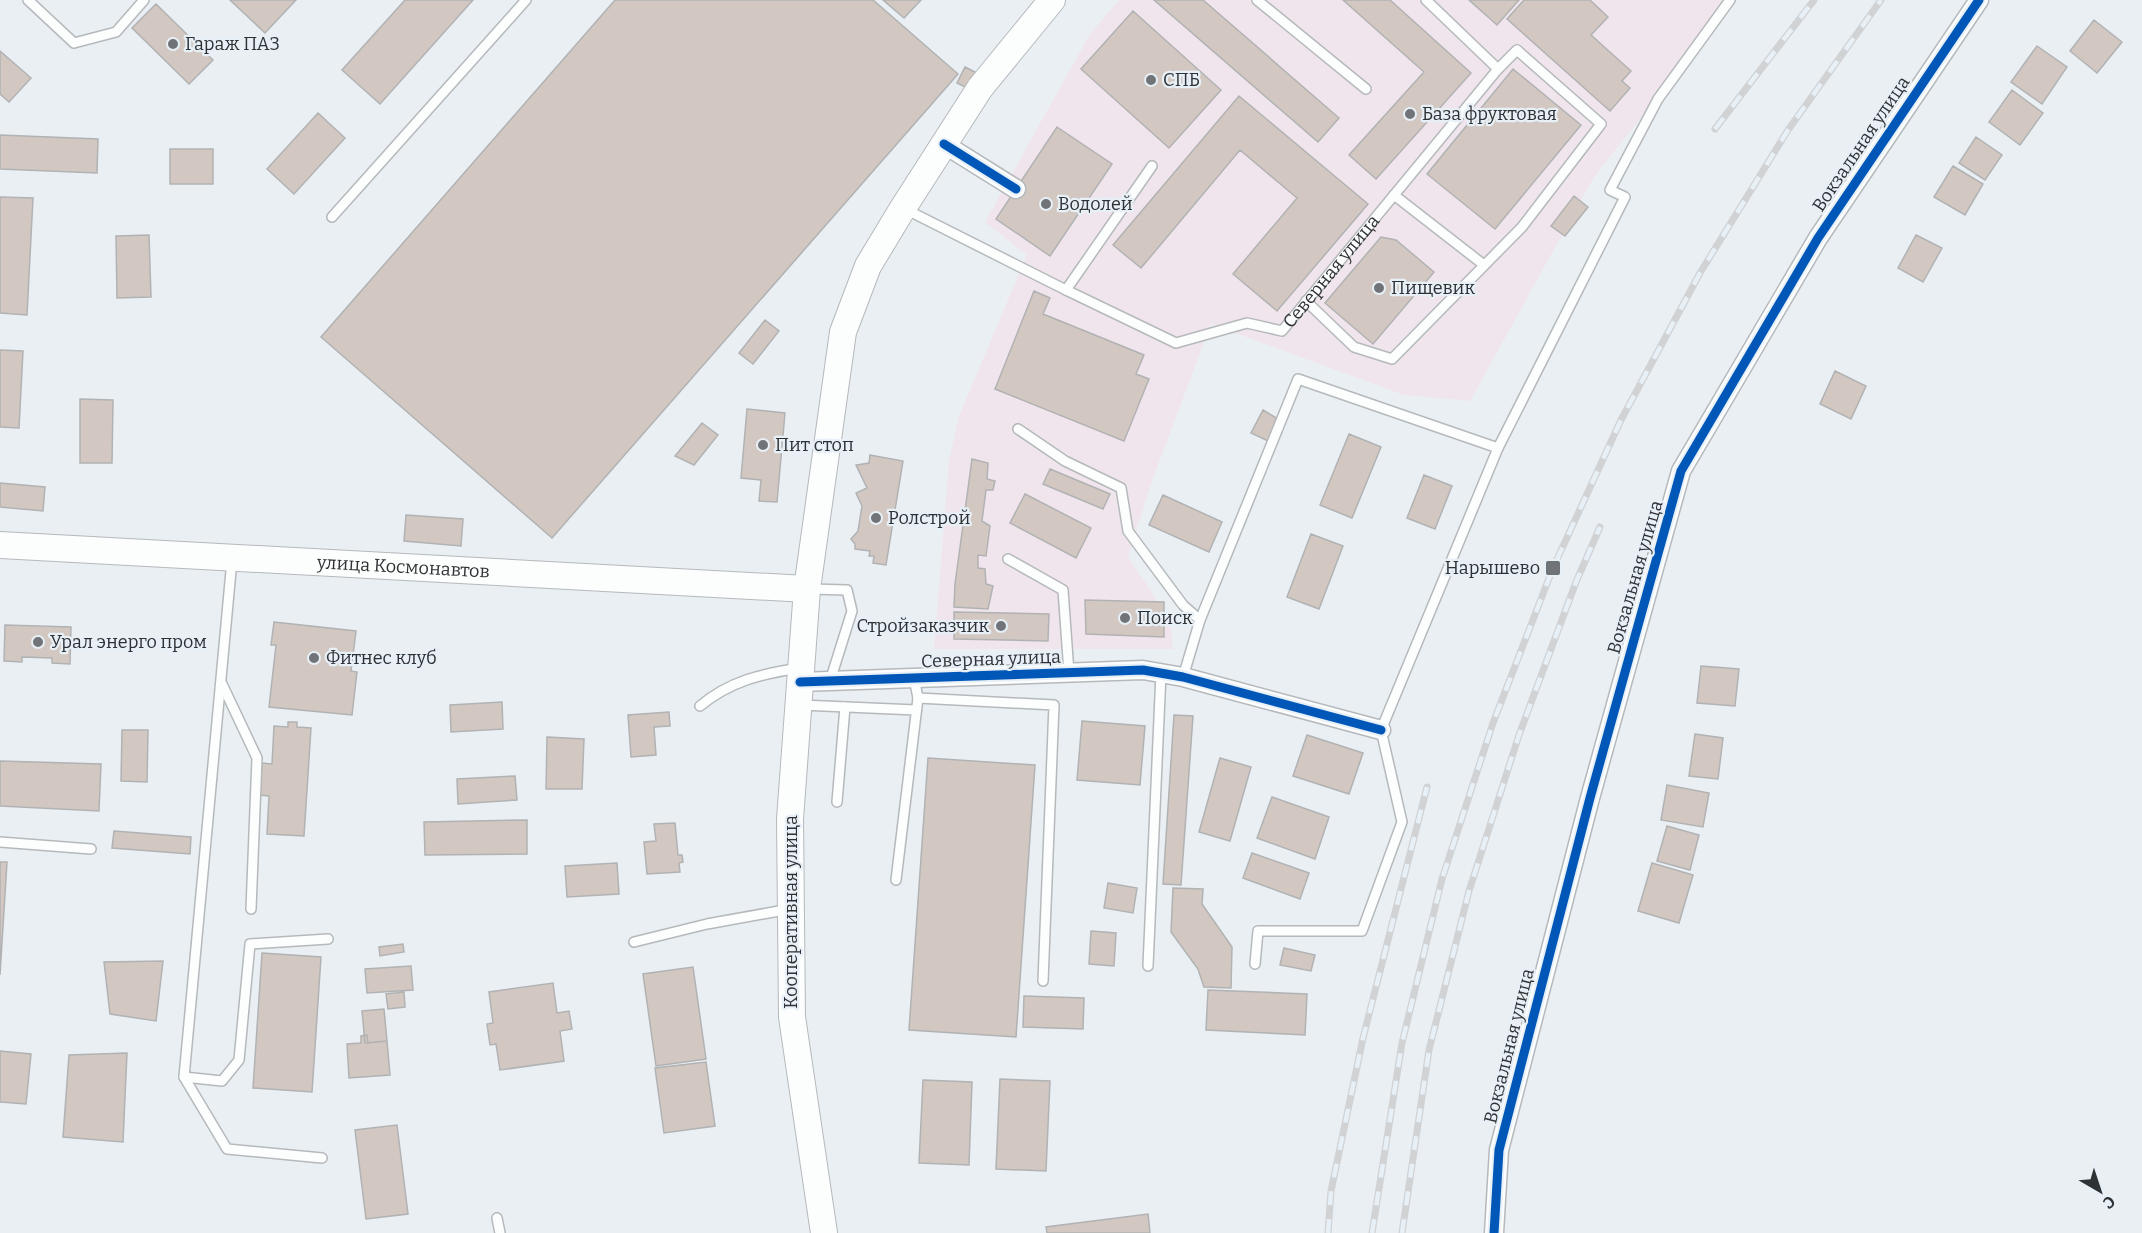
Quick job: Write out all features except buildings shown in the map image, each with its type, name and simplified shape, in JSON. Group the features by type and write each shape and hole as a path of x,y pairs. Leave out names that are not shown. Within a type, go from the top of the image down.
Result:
{"main road":[{"path":"807,589 843,332 868,266 980,88 1052,0"},
{"name":"улица Космонавтов","path":"0,545 807,589"},
{"name":"Кооперативная улица","path":"807,589 790,819 792,1017 824,1233"}],"street":[{"name":"Вокзальная улица","path":"1494,1233 1499,1150 1590,798 1681,471 1818,238 1979,0"},
{"path":"944,144 1016,189"},
{"name":"Северная улица","path":"800,685 830,681 1143,670 1183,677 1381,730"}],"lane":[{"path":"28,0 74,43 116,32 144,0"},
{"path":"332,217 526,0"},
{"path":"1257,0 1366,89"},
{"path":"1426,0 1498,69"},
{"path":"1256,964 1258,931 1362,931 1402,822 1381,730 1498,448 1625,197 1610,190 1658,99 1730,0"},
{"name":"Северная улица","path":"903,208 1176,343 1247,323 1282,331 1498,69 1517,50 1601,124 1522,227 1484,265"},
{"path":"1066,290 1152,166"},
{"path":"1306,301 1354,347 1392,359 1484,265 1394,195"},
{"path":"1183,677 1200,620 1298,379 1498,448"},
{"path":"1018,429 1065,461 1121,488 1128,531 1182,605 1200,620"},
{"path":"232,557 184,1077 227,1149 321,1158"},
{"path":"1008,559 1062,590 1069,673"},
{"path":"807,589 848,590 852,611 830,681"},
{"path":"1148,966 1161,673"},
{"path":"700,706 715,693 762,674 800,685 845,707 916,710"},
{"path":"896,880 918,698 914,678"},
{"path":"220,681 257,758 250,909"},
{"path":"918,698 1054,705 1043,981"},
{"path":"837,802 845,707"},
{"path":"0,842 91,849"},
{"path":"634,942 707,924 791,909"},
{"path":"184,1077 222,1081 239,1060 250,944 328,939"},
{"path":"497,1218 500,1233"}],"shaded area":[{"path":"1119,0 1734,0 1594,177 1470,401 1404,395 1211,324 1153,478 1128,557 1170,619 1173,649 934,649 949,460 959,416 1027,255 985,222 1090,34"}],"railway":[{"path":"1715,129 1814,0"},
{"path":"1372,1233 1402,1043 1442,879 1493,723 1553,568 1621,420 1700,273 1788,130 1881,0"},
{"path":"1402,1233 1429,1050 1469,891 1519,735 1576,582 1600,527"},
{"path":"1328,1233 1331,1191 1363,1038 1427,787"}],"cycle path":[{"path":"1494,1233 1499,1150 1590,798 1681,471 1818,238 1979,0"},
{"path":"944,144 1016,189"},
{"path":"800,682 1143,670 1183,677 1381,730"}],"place":[{"name":"Гараж ПАЗ","path":"173,44"},
{"name":"СПБ","path":"1151,80"},
{"name":"База фруктовая","path":"1410,114"},
{"name":"Водолей","path":"1046,204"},
{"name":"Пищевик","path":"1379,288"},
{"name":"Пит стоп","path":"763,445"},
{"name":"Ролстрой","path":"876,518"},
{"name":"Нарышево","path":"1553,568"},
{"name":"Поиск","path":"1125,618"},
{"name":"Стройзаказчик","path":"1001,626"},
{"name":"Урал энерго пром","path":"38,642"},
{"name":"Фитнес клуб","path":"314,658"}]}
